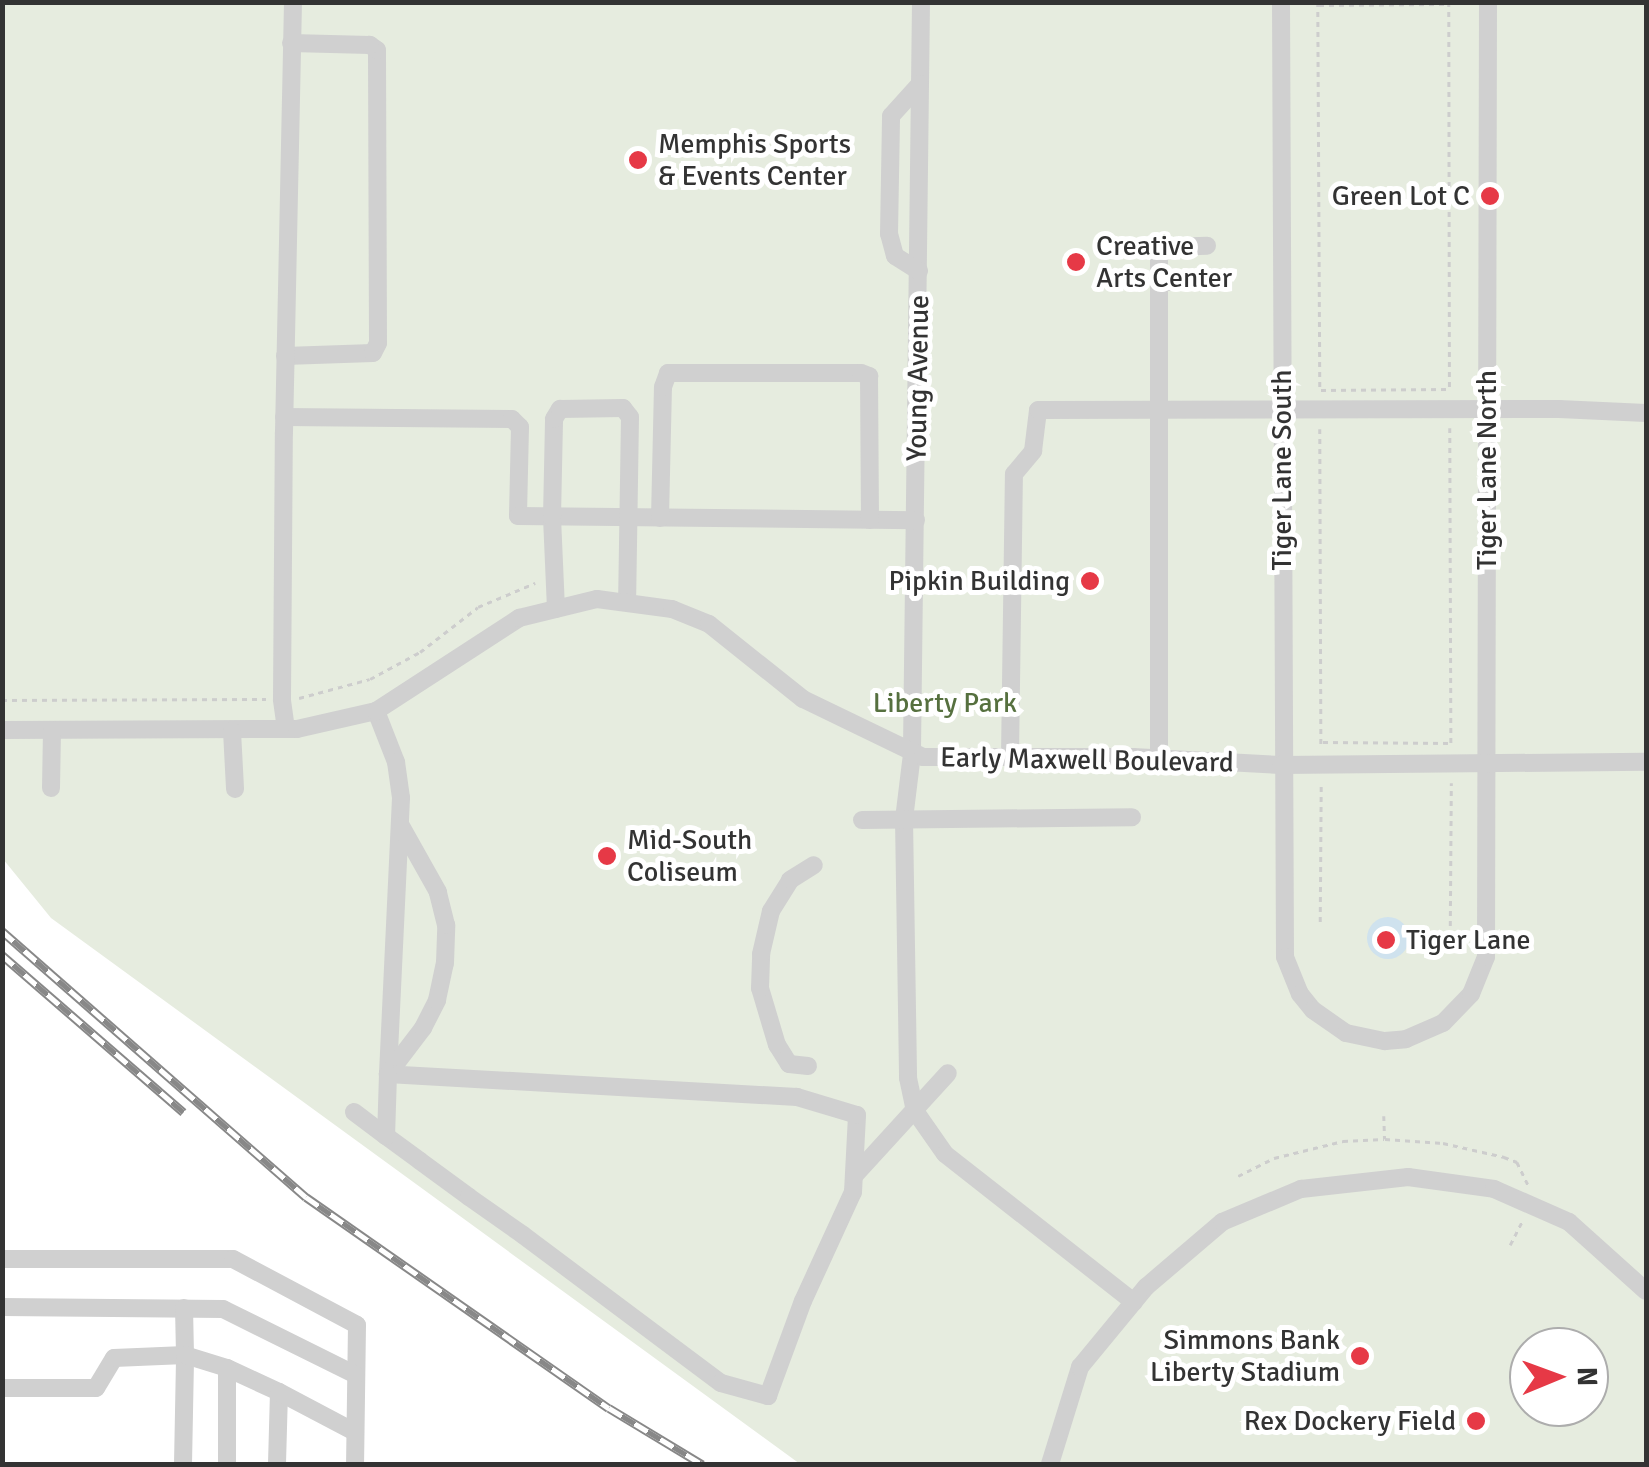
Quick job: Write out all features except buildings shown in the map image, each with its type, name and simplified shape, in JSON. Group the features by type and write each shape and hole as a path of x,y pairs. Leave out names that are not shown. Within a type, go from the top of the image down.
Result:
{"street":[{"path":"286,729 282,699 284,417 293,2"},
{"name":"Young Avenue","path":"915,1111 905,1034 904,819 912,754 921,2"},
{"name":"Tiger Lane South","path":"1281,2 1284,937"},
{"name":"Tiger Lane North","path":"1284,937 1291,976 1313,1010 1346,1033 1385,1040 1425,1033 1458,1010 1480,976 1487,936 1488,2"},
{"path":"285,356 373,353 378,343 377,50 370,44 290,43"},
{"path":"919,271 895,256 890,234 891,116 920,84"},
{"path":"1159,760 1159,256 1164,249 1207,246"},
{"path":"1160,282 1208,282"},
{"path":"660,518 663,387 668,373 861,373 869,376 870,520"},
{"path":"1010,756 1014,474 1034,451 1038,410 1282,409 1320,399 1450,408 1646,413"},
{"path":"556,609 552,517 554,419 560,409 623,408 630,418 627,601"},
{"path":"284,417 512,420 520,427 518,516 916,520"},
{"name":"Early Maxwell Boulevard","path":"2,730 286,729 376,711 482,638 519,618 597,599 672,609 709,624 804,699 912,754 1281,765 1646,762"},
{"path":"376,711 396,762 400,825 386,1136"},
{"path":"50,788 52,730"},
{"path":"232,731 235,789"},
{"path":"862,820 1132,818"},
{"path":"388,1074 423,1028 437,1000 445,963 446,925 438,892 400,825"},
{"path":"808,1066 789,1064 768,1023 760,988 761,954 771,911 790,880 814,865"},
{"path":"854,1176 948,1072"},
{"path":"354,1112 721,1382 768,1396 803,1301 853,1192 858,1115 797,1096 388,1074"},
{"path":"915,1111 945,1154 1134,1302"},
{"path":"1050,1464 1080,1367 1134,1302 1222,1222 1301,1189 1408,1177 1494,1189 1569,1222 1646,1291"},
{"path":"2,1258 232,1259 357,1325 355,1464"},
{"path":"2,1307 222,1308 356,1375"},
{"path":"183,1464 184,1308"},
{"path":"2,1388 96,1388 114,1358 185,1355 227,1368 356,1432"},
{"path":"227,1368 227,1464"},
{"path":"278,1392 278,1464"}],"path":[{"path":"1320,399 1450,389 1448,3 1318,4 1320,922"},
{"path":"1450,408 1450,936"},
{"path":"1321,742 1451,742"},
{"path":"1384,1116 1385,1139"},
{"path":"1238,1176 1274,1158 1343,1141 1443,1143 1517,1162 1528,1178 1530,1205 1510,1245"}],"green space":[{"name":"Liberty Park","path":"2,3 1646,3 1646,1464 800,1464 51,918 3,859"}],"water":[{"path":"1388,917 1403,923 1409,938 1403,953 1388,959 1373,953 1367,938 1373,923"}],"railway":[{"path":"2,931 306,1197 609,1408 702,1464"},
{"path":"2,955 183,1112"}],"place":[{"name":"Memphis Sports & Events Center","path":"638,160"},
{"name":"Green Lot C","path":"1490,196"},
{"name":"Creative Arts Center","path":"1076,262"},
{"name":"Pipkin Building","path":"1090,581"},
{"name":"Mid-South Coliseum","path":"607,856"},
{"name":"Tiger Lane","path":"1386,940"},
{"name":"Simmons Bank Liberty Stadium","path":"1360,1356"},
{"name":"Rex Dockery Field","path":"1476,1421"}]}
